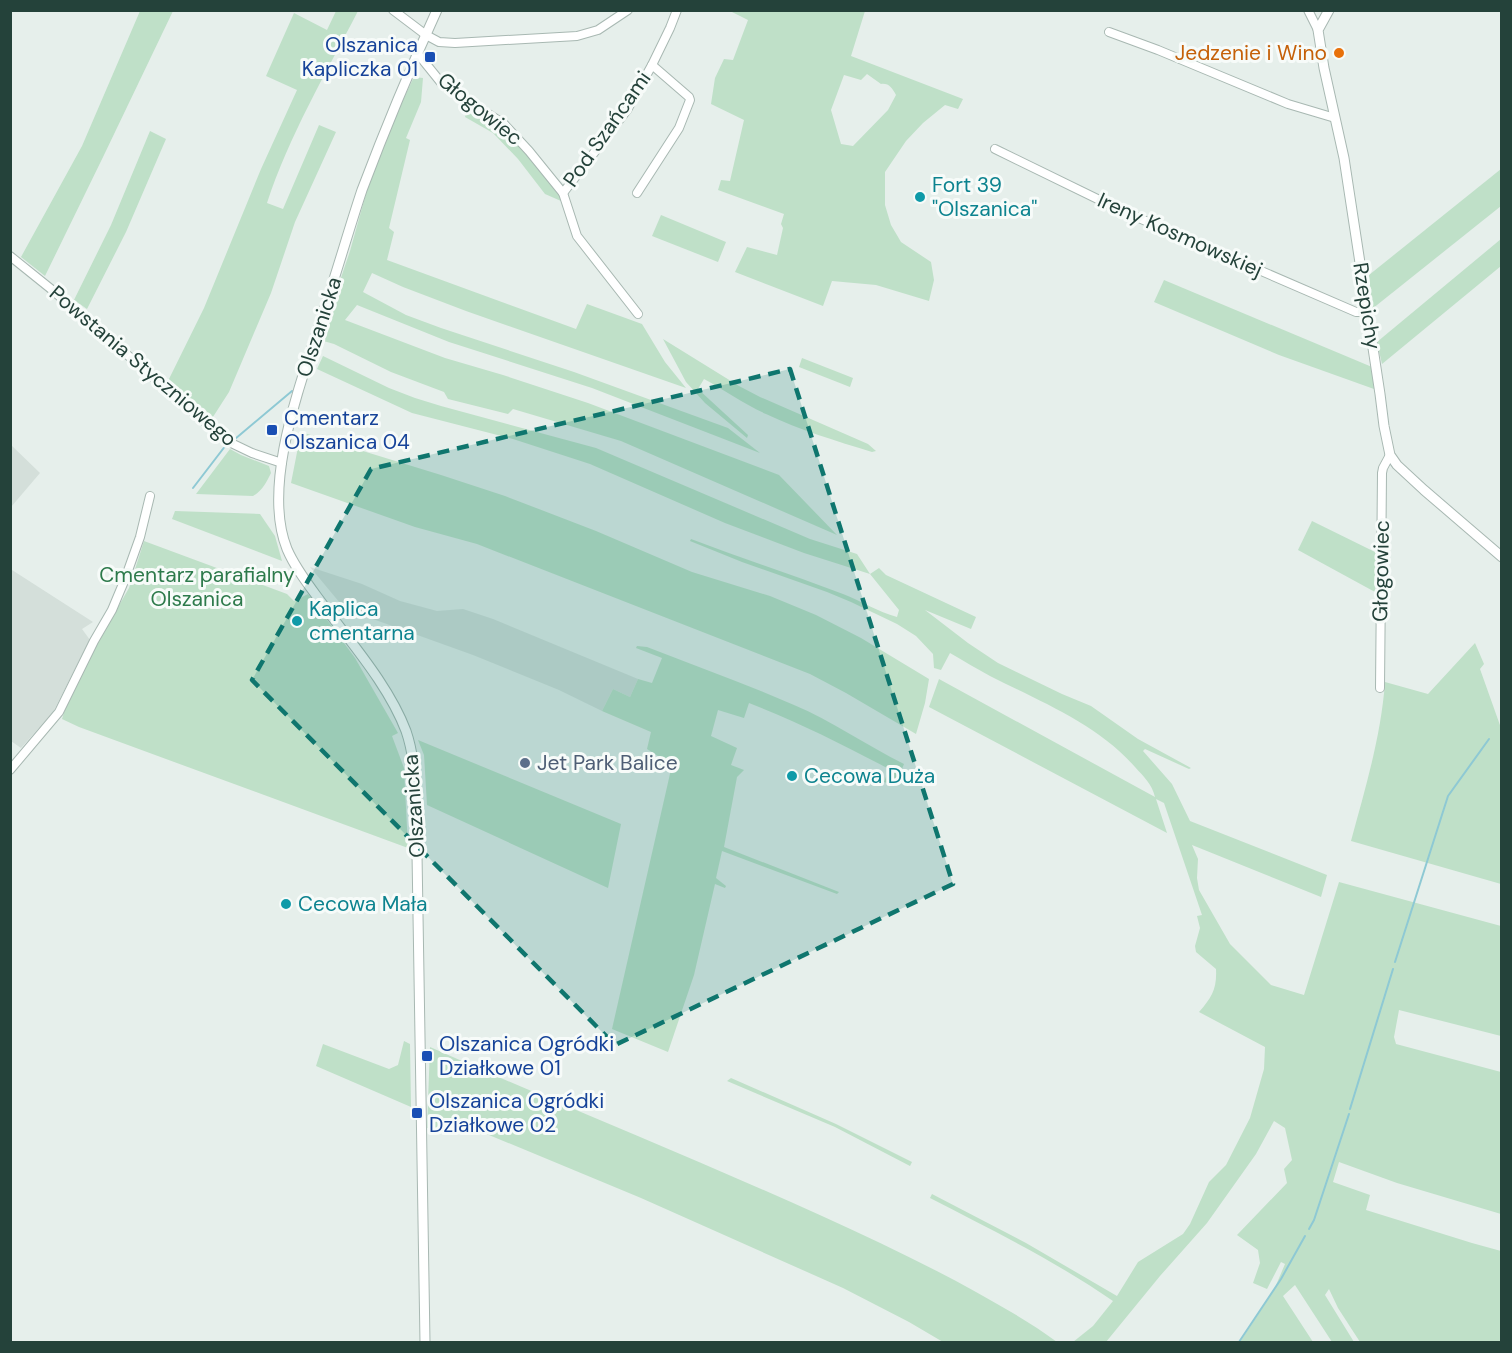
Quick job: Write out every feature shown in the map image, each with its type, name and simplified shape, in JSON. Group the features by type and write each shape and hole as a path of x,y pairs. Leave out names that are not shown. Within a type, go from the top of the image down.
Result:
{"street":[{"path":"393,10 439,42 455,43 578,36 598,30 628,10"},
{"name":"Olszanicka","path":"425,1342 417,805 413,759 405,729 387,693 305,580 288,550 282,533 279,491 288,430 297,397 362,192 396,104 437,10"},
{"name":"Pod Szańcami","path":"563,193 627,110 652,65 677,10"},
{"path":"1308,10 1318,30"},
{"path":"1318,30 1329,10"},
{"name":"Rzepichy","path":"1318,30 1344,158 1390,455 1405,474 1502,557"},
{"path":"1109,32 1169,54 1288,104 1335,118"},
{"name":"Głogowiec","path":"418,54 443,85 504,124 529,151 563,193 577,236 638,314"},
{"name":"Pod Szańcami","path":"637,193 679,128 690,100 652,65"},
{"name":"Ireny Kosmowskiej","path":"995,149 1118,209 1356,312 1368,312"},
{"name":"Powstania Styczniowego","path":"10,256 227,441 238,448 282,463"},
{"name":"Głogowiec","path":"1380,688 1382,479 1383,468 1390,455"},
{"path":"10,770 59,712 112,610 140,537 150,496"}],"highlighted area":[{"path":"790,369 953,884 615,1045 252,680 371,469"}],"shaded area":[{"path":"11,445 40,473 11,507"},
{"path":"310,567 362,584 400,601 437,611 463,609 493,619 638,679 630,697 613,689 602,711 559,690 473,655 345,609"},
{"path":"12,570 93,622 82,629 90,640 53,712 21,748 11,741 10,572"}],"green space":[{"path":"140,11 173,11 45,276 21,257 82,146"},
{"path":"336,11 358,11 297,129 267,203 283,209 319,125 336,132 295,222 271,293 229,392 211,420 197,410 168,381 204,308 261,169 297,90 266,76 294,13 327,30"},
{"path":"730,11 865,11 851,56 963,99 958,109 945,105 923,123 906,141 885,172 885,205 891,225 901,242 931,262 934,280 929,301 876,285 832,281 823,306 735,272 747,247 777,255 784,214 718,190 721,180 730,181 744,120 711,104 715,78 724,59 733,60 748,20","holes":["867,74 881,84 890,86 896,95 888,110 853,146 841,144 831,110 844,75 861,80"]},
{"path":"414,77 423,78 421,102 406,138 410,140 389,228 394,232 387,260 576,329 587,304 642,324 665,362 686,388 466,311 372,273 363,292 406,315 574,372 728,428 760,453 592,388 449,342 357,305 345,320 445,358 588,403 779,475 837,535 621,441 513,409 508,414 448,399 444,392 391,372 334,344 320,340 388,131"},
{"path":"469,104 503,119 529,145 564,188 561,201 545,194 518,159 493,133 465,117"},
{"path":"150,131 166,139 126,232 87,309 74,300 111,225"},
{"path":"1501,169 1501,206 1372,309 1369,275"},
{"path":"661,215 726,242 718,262 652,236"},
{"path":"1501,239 1501,266 1382,364 1377,342"},
{"path":"1164,280 1372,367 1374,389 1279,355 1154,302"},
{"path":"663,339 739,386 868,444 876,451 872,452 779,420 704,379 698,389 748,435 747,438 705,403 686,382"},
{"path":"323,356 415,398 596,448 810,539 857,554 870,574 804,553 725,523 590,464 513,439 412,413 317,369"},
{"path":"802,358 853,378 850,387 799,367"},
{"path":"301,432 505,496 596,531 692,572 770,596 816,615 861,638 929,679 916,734 810,674 477,544 415,527 291,483"},
{"path":"230,449 269,466 271,473 264,486 253,496 196,494"},
{"path":"175,511 260,514 275,536 282,561 172,519"},
{"path":"1312,521 1377,553 1375,592 1298,550"},
{"path":"691,539 824,587 897,617 899,610 870,574 879,568 886,575 976,617 971,629 925,610 998,663 1091,706 1138,739 1191,768 1145,749 1143,751 1172,784 1190,821 1327,875 1321,897 1192,845 1198,859 1199,890 1230,944 1271,985 1304,995 1339,882 1501,926 1501,1036 1399,1010 1394,1037 1396,1044 1501,1072 1501,1214 1397,1183 1339,1162 1333,1182 1370,1195 1366,1210 1501,1251 1501,1342 1360,1342 1338,1308 1329,1289 1325,1295 1354,1342 1332,1342 1295,1285 1283,1296 1313,1342 1240,1342 1274,1290 1285,1264 1281,1262 1267,1289 1253,1283 1260,1263 1258,1250 1237,1235 1287,1183 1284,1169 1292,1160 1285,1128 1274,1121 1256,1154 1207,1223 1106,1342 1073,1342 1093,1326 1113,1301 1046,1259 930,1198 932,1194 1026,1243 1117,1296 1138,1262 1183,1234 1209,1182 1226,1165 1250,1118 1264,1069 1265,1047 1199,1012 1213,992 1216,969 1196,952 1195,946 1200,928 1197,916 1202,915 1164,803 1156,799 1167,833 929,707 939,679 1155,797 1147,781 1120,752 1086,726 950,653 941,670 934,668 933,654 916,636 897,624 827,592 690,541"},
{"name":"Cmentarz parafialny Olszanica","path":"144,541 287,594 294,601 308,594 355,658 398,733 392,736 404,768 408,848 62,719 67,703 98,639 129,588"},
{"path":"1475,643 1484,664 1480,669 1501,728 1501,884 1351,841 1376,743 1385,682 1428,694"},
{"path":"637,646 647,647 794,705 904,764 895,786 884,782 889,769 785,718 749,703 744,718 718,710 711,736 737,748 731,765 744,770 737,777 724,847 839,892 837,894 722,851 716,878 726,886 725,888 715,884 694,975 668,1052 612,1029 672,765 647,749 651,732 602,711 613,689 630,697 638,679 652,683 662,658 636,648"},
{"path":"418,740 621,824 608,888 427,805 424,755"},
{"path":"404,1041 410,1044 411,1107 316,1066 323,1044 389,1069 398,1065"},
{"path":"430,1047 861,1234 976,1292 1057,1342 943,1342 843,1288 641,1198 448,1118 443,1130 427,1128"},
{"path":"731,1078 836,1124 912,1162 910,1166 835,1127 727,1081"}],"waterway":[{"path":"47,290 226,445 193,488"},
{"path":"235,439 292,391"},
{"path":"1395,962 1448,796 1489,739"},
{"path":"1350,1109 1393,969"},
{"path":"1309,1229 1349,1114"},
{"path":"1239,1342 1281,1279 1305,1236"}],"place":[{"name":"Jedzenie i Wino","path":"1339,53"},
{"name":"Olszanica Kapliczka 01","path":"430,57"},
{"name":"Fort 39 \"Olszanica\"","path":"920,197"},
{"name":"Cmentarz Olszanica 04","path":"272,430"},
{"name":"Kaplica cmentarna","path":"297,621"},
{"name":"Jet Park Balice","path":"525,763"},
{"name":"Cecowa Duża","path":"792,776"},
{"name":"Cecowa Mała","path":"286,904"},
{"name":"Olszanica Ogródki Działkowe 01","path":"427,1056"},
{"name":"Olszanica Ogródki Działkowe 02","path":"417,1113"}]}
